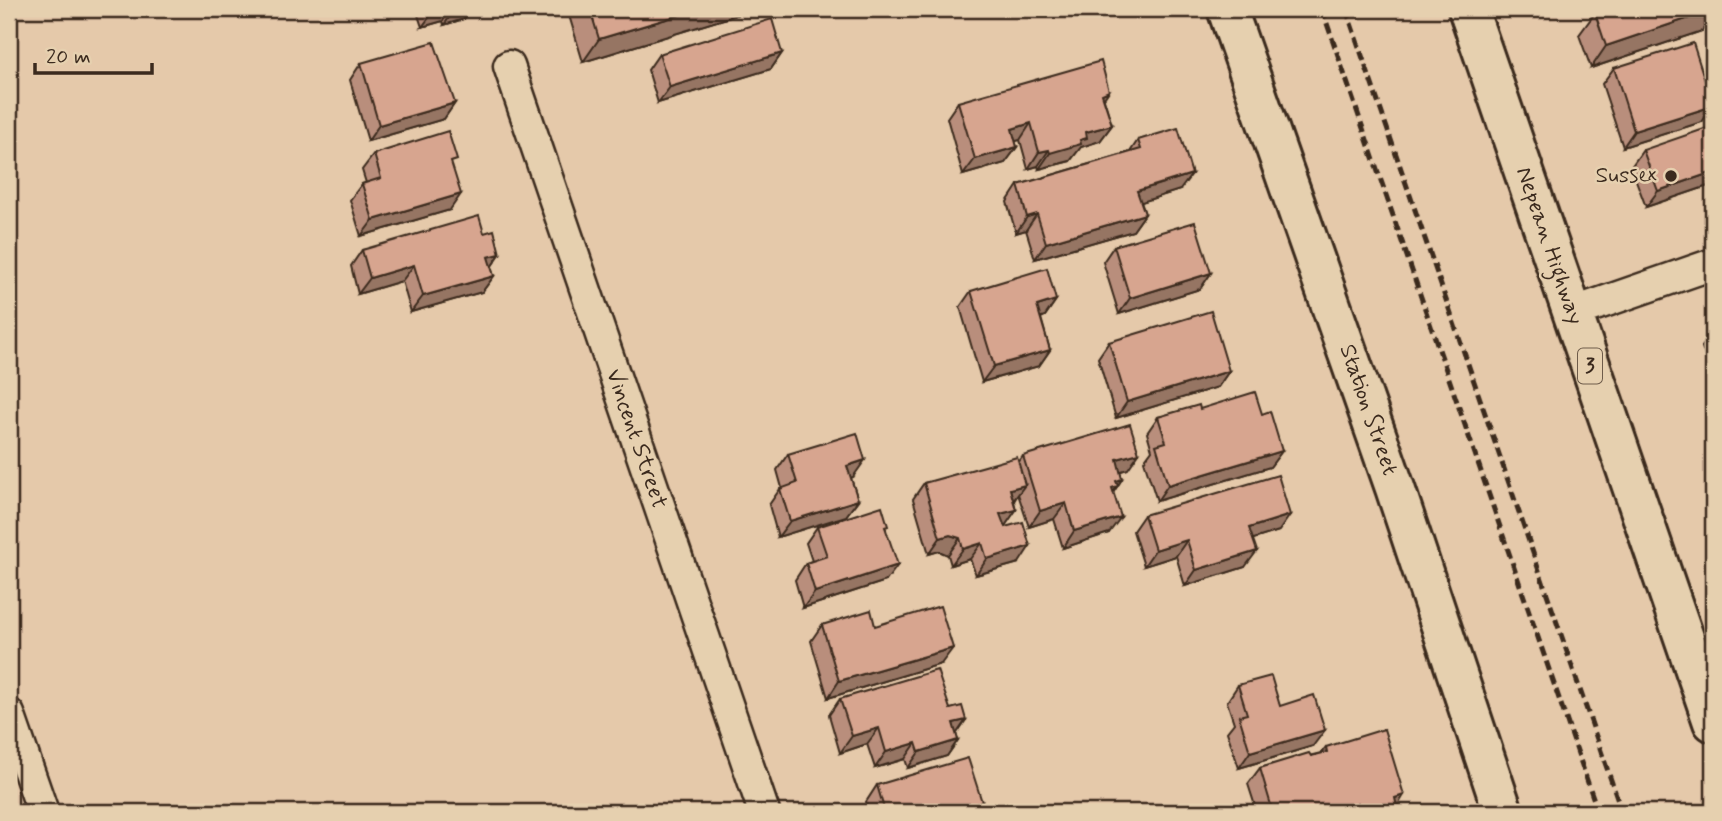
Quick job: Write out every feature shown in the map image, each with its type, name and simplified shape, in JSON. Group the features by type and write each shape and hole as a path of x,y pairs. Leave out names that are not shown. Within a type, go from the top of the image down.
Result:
{"main road":[{"name":"Station Street","path":"1227,9 1399,499 1503,812"},
{"name":"Nepean Highway","path":"1468,9 1713,722"}],"street":[{"name":"Vincent Street","path":"509,66 764,812"},
{"path":"1572,313 1713,264"},
{"path":"9,714 43,812"}],"building":[{"path":"590,9 700,9 599,39"},
{"path":"1608,9 1713,10 1606,46 1595,13"},
{"path":"772,19 782,53 670,87 659,54"},
{"path":"434,42 455,103 379,125 361,63"},
{"path":"1693,43 1713,106 1634,131 1614,68"},
{"path":"1101,61 1109,91 1102,94 1112,125 1086,132 1087,138 1080,140 1081,144 1050,153 1049,150 1039,152 1031,123 1012,129 1017,147 975,159 958,102"},
{"path":"1178,128 1192,174 1137,191 1145,214 1046,243 1037,214 1027,217 1018,185 1141,149 1138,140"},
{"path":"1707,128 1713,144 1713,172 1658,191 1643,150"},
{"path":"448,131 457,160 451,162 461,194 373,220 362,184 381,178 374,154"},
{"path":"479,216 484,233 494,230 500,254 488,257 494,276 423,296 414,265 370,278 362,250"},
{"path":"1195,222 1211,273 1130,298 1114,246"},
{"path":"1047,268 1056,300 1037,306 1050,350 994,366 971,291"},
{"path":"1211,311 1229,371 1127,402 1109,342"},
{"path":"1255,392 1262,414 1270,411 1282,451 1168,485 1156,445 1166,442 1158,417 1199,405 1200,409"},
{"path":"1130,424 1139,453 1117,459 1122,479 1116,481 1118,486 1112,488 1121,517 1074,531 1066,503 1040,511 1023,456"},
{"path":"857,433 865,460 847,466 858,500 790,521 780,489 797,483 788,454"},
{"path":"1017,457 1025,485 1010,489 1016,510 1000,514 1005,527 1023,522 1030,546 987,559 982,543 963,549 960,538 950,535 940,538 924,483"},
{"path":"1278,475 1290,515 1249,528 1257,551 1196,570 1187,540 1155,550 1144,515"},
{"path":"882,506 888,526 885,527 898,565 815,592 806,563 827,556 817,527"},
{"path":"940,606 953,648 839,681 822,625 871,610 875,626"},
{"path":"937,670 950,709 962,706 966,720 953,723 958,740 919,752 916,743 886,752 879,728 852,736 840,699"},
{"path":"1271,676 1280,706 1314,695 1325,730 1250,752 1239,716 1247,714 1238,685"},
{"path":"1384,729 1404,795 1395,798 1397,807 1380,812 1273,812 1260,768 1309,753 1311,756 1327,752 1326,747"},
{"path":"968,758 982,802 950,812 885,812 877,785"},
{"path":"1188,804 1191,812 1165,812"}],"railway":[{"path":"1322,9 1598,812"},
{"path":"1346,9 1622,812"}],"place":[{"name":"Sussex","path":"1671,176"}]}
